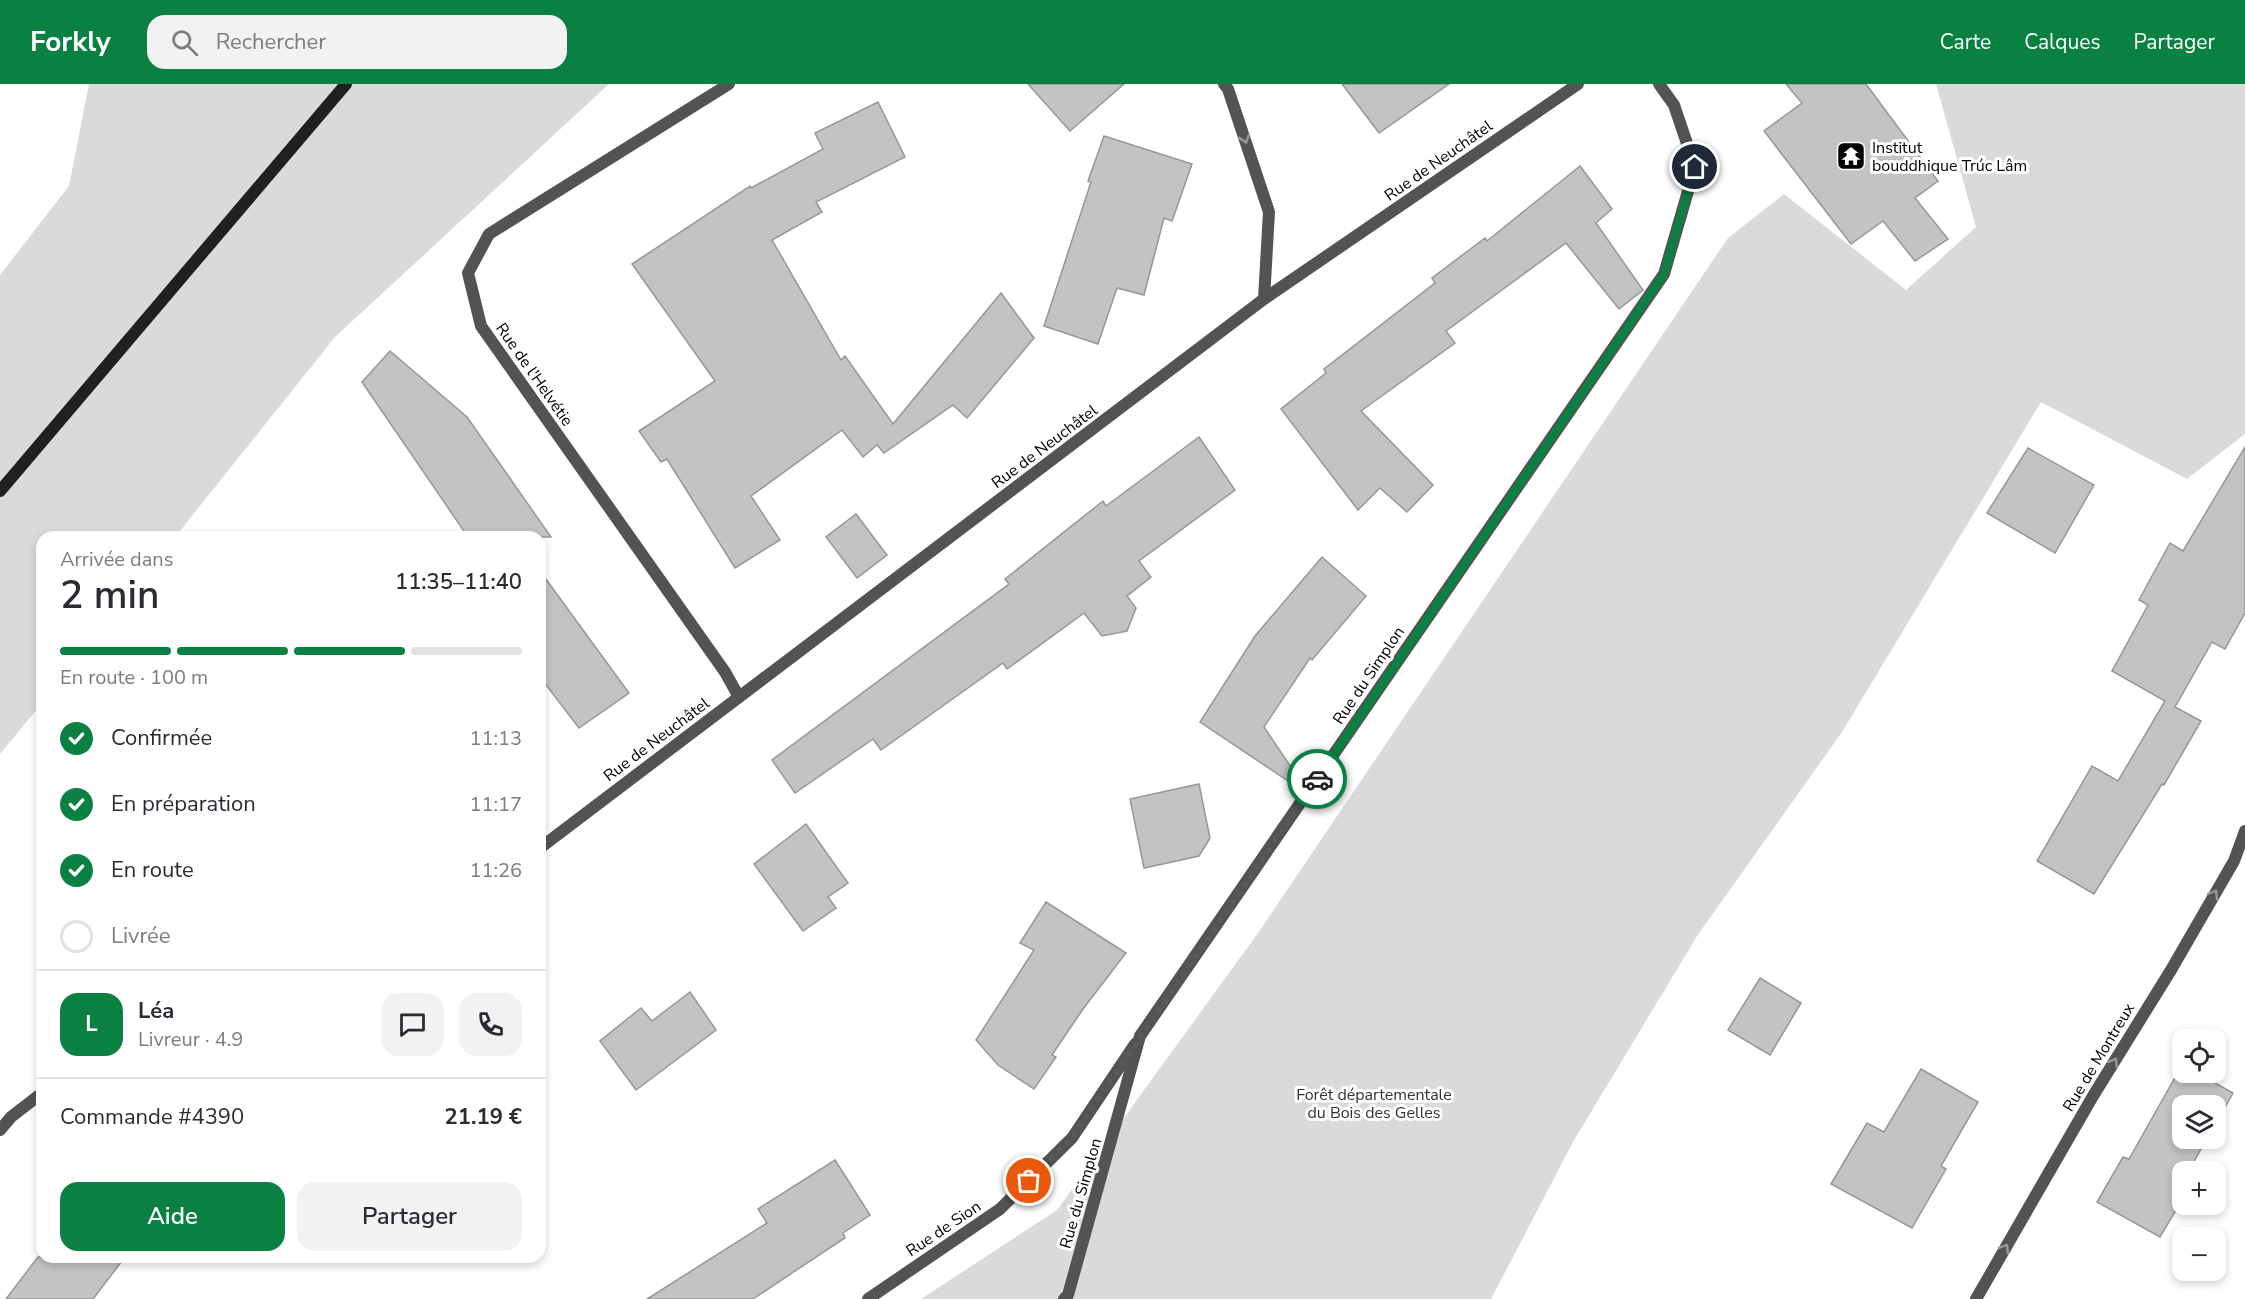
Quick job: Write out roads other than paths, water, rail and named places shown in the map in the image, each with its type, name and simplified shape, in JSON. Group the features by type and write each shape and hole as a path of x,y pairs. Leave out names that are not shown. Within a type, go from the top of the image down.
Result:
{"main road":[{"path":"0,491 346,84"}],"street":[{"name":"Rue de l'Helvétie","path":"729,84 489,234 468,273 480,326 725,672 738,697"},
{"path":"1224,84 1228,89 1269,212 1264,300"},
{"name":"Rue de Neuchâtel","path":"546,843 1264,300 1578,84"},
{"name":"Rue du Simplon","path":"1064,1299 1068,1296 1140,1036 1664,274 1695,167 1674,105 1659,84"},
{"name":"Rue de Montreux","path":"1976,1299 2093,1096 2171,970 2234,861 2245,831"},
{"name":"Rue de Sion","path":"868,1299 1000,1209 1072,1138 1140,1036"},
{"path":"0,1130 11,1117 36,1098"}],"place":[{"name":"Institut bouddhique Trúc Lâm","path":"1851,156"}],"park label":[{"name":"Forêt départementale du Bois des Gelles","path":"1374,1103"}]}
